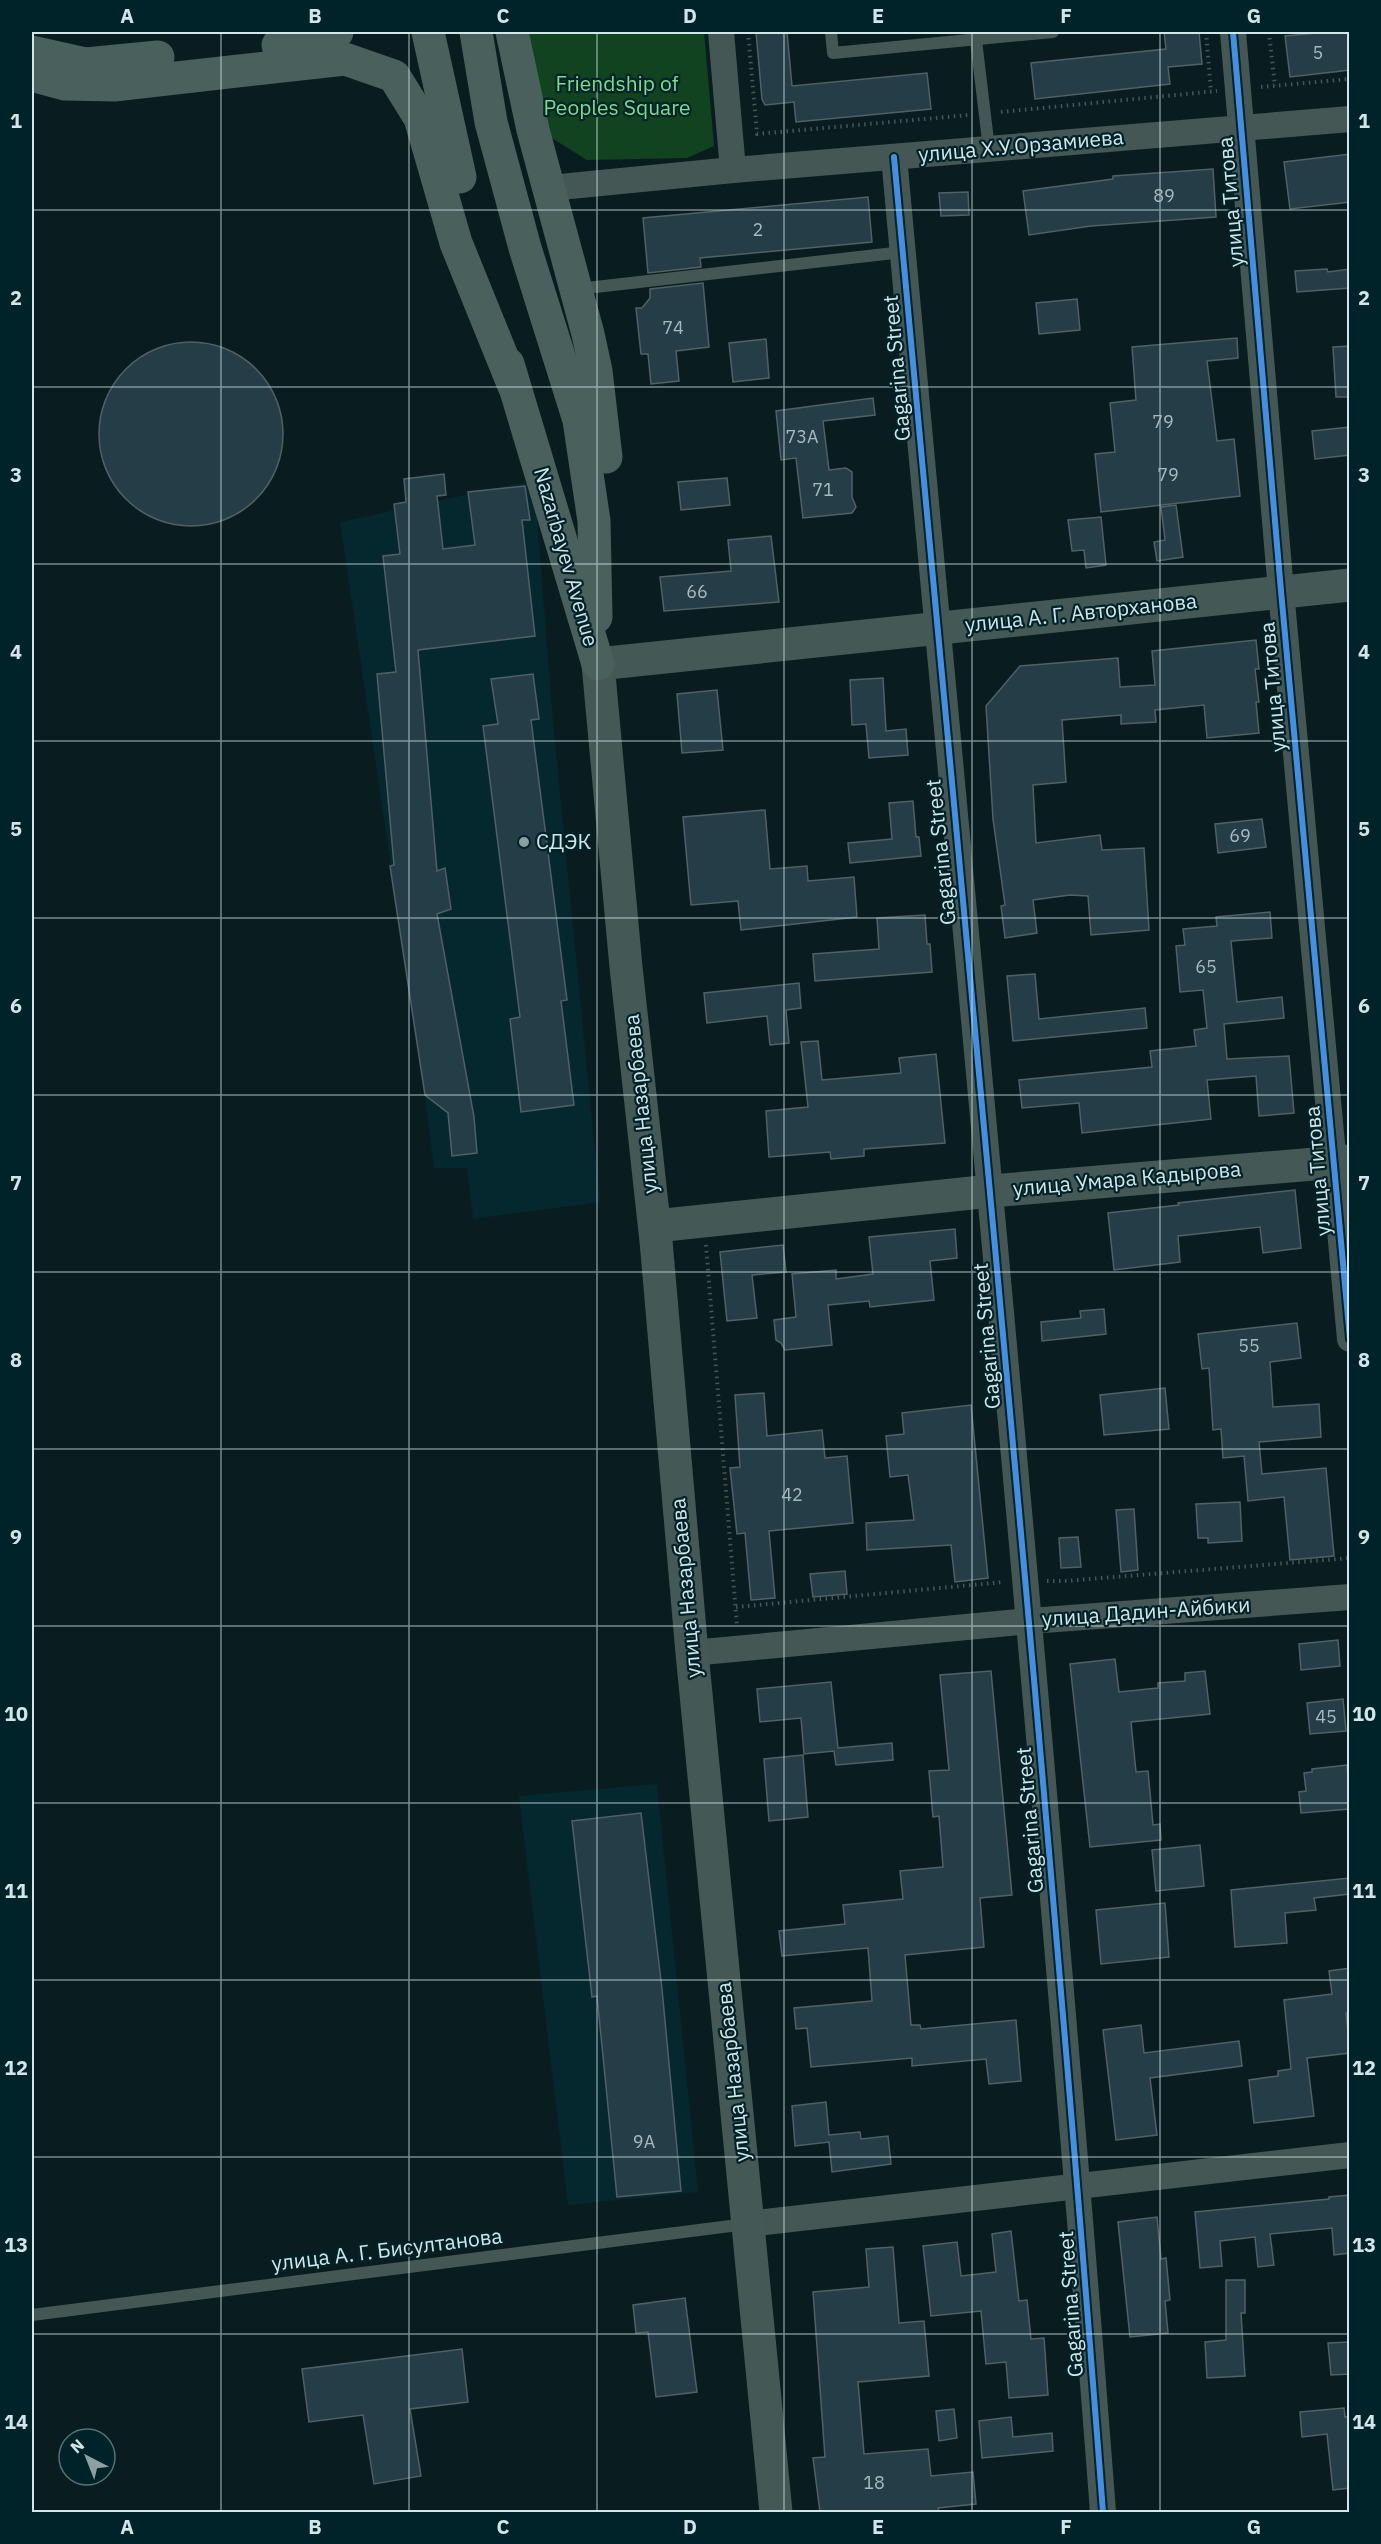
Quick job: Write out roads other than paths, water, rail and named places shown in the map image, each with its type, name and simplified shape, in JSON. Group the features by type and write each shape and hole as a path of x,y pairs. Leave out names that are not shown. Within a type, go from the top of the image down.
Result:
{"main road":[{"path":"32,52 86,64 276,45 318,39 337,32"},
{"name":"Nazarbayev Avenue","path":"428,32 454,158 514,386 598,664"},
{"name":"Nazarbayev Avenue","path":"476,32 494,134 525,248 579,420 594,521 598,664"},
{"path":"512,32 533,130 596,371 606,460 595,569"},
{"path":"32,75 65,84 114,85 345,59 394,76 420,118 456,243 514,386"},
{"name":"улица А. Г. Авторханова","path":"598,664 1350,585"},
{"name":"улица Назарбаева","path":"598,664 626,967 654,1226 692,1653 776,2512"},
{"name":"улица Умара Кадырова","path":"654,1226 991,1191 1342,1162"}],"street":[{"path":"721,32 733,170"},
{"name":"улица Титова","path":"1233,32 1281,591 1342,1162 1350,1339"},
{"name":"улица Х.У.Орзамиева","path":"550,188 733,170 1350,119"},
{"name":"Gagarina Street","path":"894,157 936,629 1030,1621 1103,2512"},
{"name":"улица Дадин-Айбики","path":"692,1653 1030,1621 1350,1597"},
{"path":"748,2224 1350,2155"}],"lane":[{"path":"831,32 833,53 976,35 1053,32"},
{"path":"976,35 989,149"},
{"path":"576,289 903,252"},
{"name":"улица А. Г. Бисултанова","path":"32,2315 748,2224"}],"place":[{"name":"СДЭК","path":"524,842"}],"park label":[{"name":"Friendship of Peoples Square","path":"617,96"}]}
